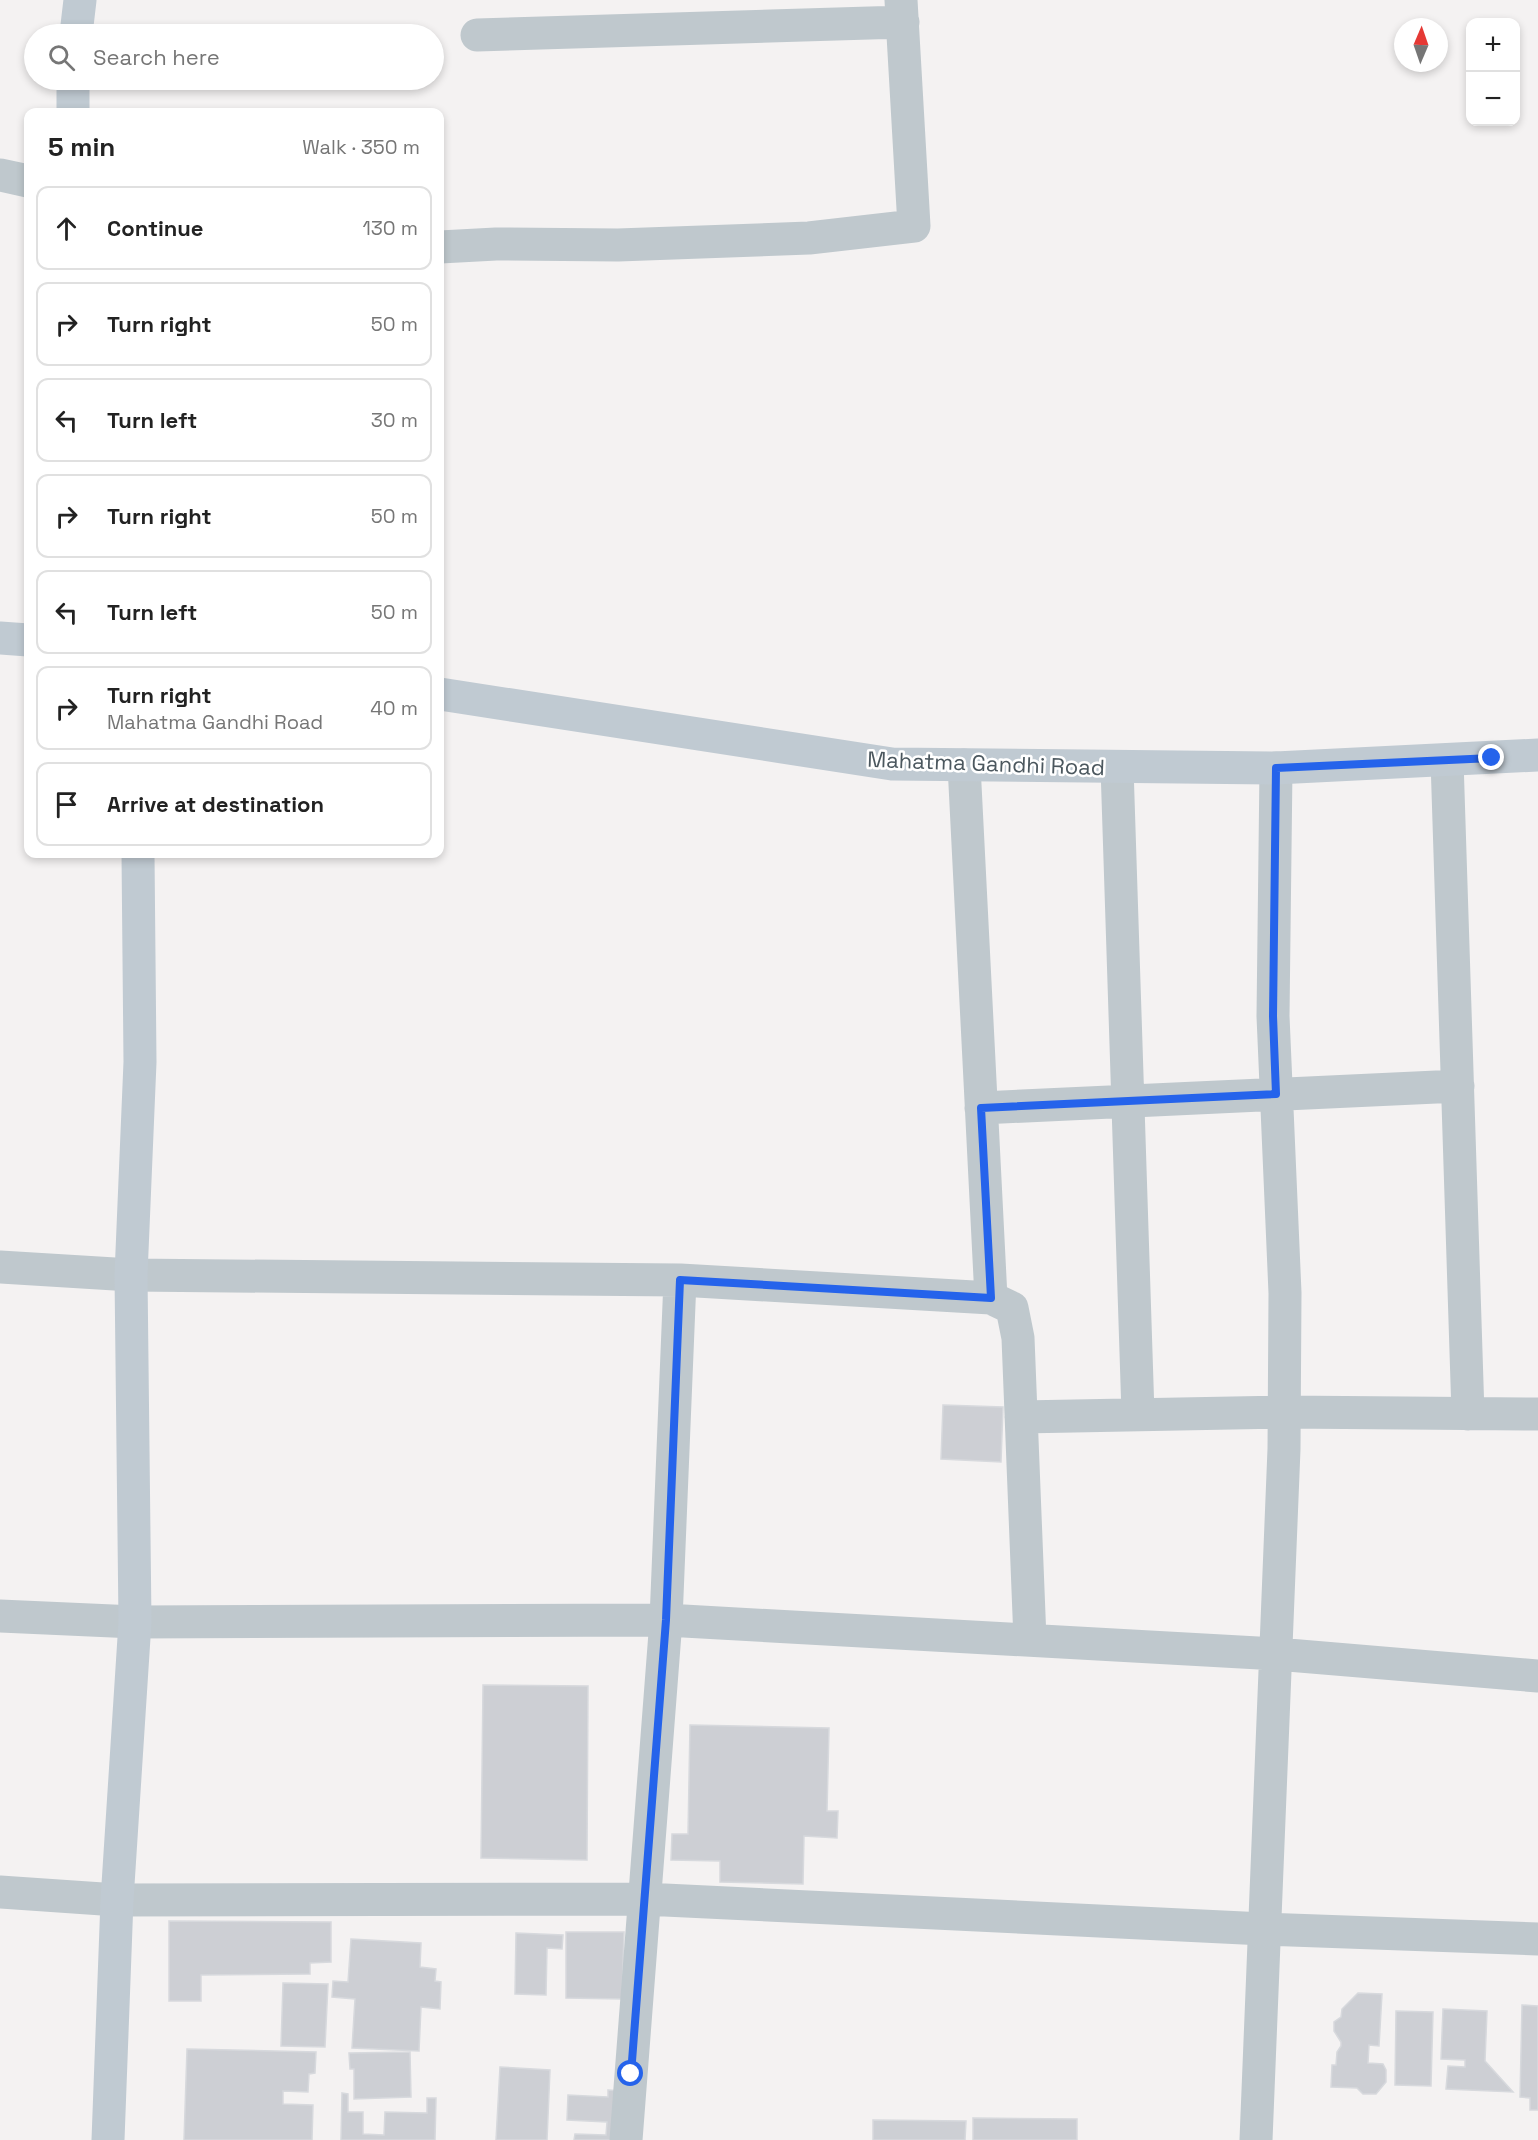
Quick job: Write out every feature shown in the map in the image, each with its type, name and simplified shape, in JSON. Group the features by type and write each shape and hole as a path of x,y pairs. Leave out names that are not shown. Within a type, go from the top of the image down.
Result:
{"main road":[{"path":"77,24 80,0"},
{"path":"73,90 73,108"},
{"path":"0,638 24,640"},
{"name":"Mahatma Gandhi Road","path":"444,695 892,764 1276,768 1538,755"},
{"path":"108,2140 117,1900 135,1623 131,1275 140,1062 138,858"}],"street":[{"path":"444,247 496,244 618,245 809,238 914,226 902,11 477,35"},
{"path":"0,175 24,180"},
{"path":"1447,760 1468,1413"},
{"path":"964,765 991,1298"},
{"path":"1117,767 1138,1414"},
{"path":"1256,2140 1284,1412 1285,1293 1273,1016 1276,768"},
{"path":"981,1108 1458,1086"},
{"path":"0,1267 131,1275 680,1280 991,1298 1012,1308 1017,1338 1030,1640"},
{"path":"626,2140 666,1620 680,1280"},
{"path":"1021,1417 1284,1412 1538,1414"},
{"path":"0,1617 135,1623 666,1620 1276,1654 1538,1676"},
{"path":"0,1892 117,1900 644,1899 1264,1929 1538,1939"}],"building":[{"path":"943,1405 1003,1407 1001,1462 941,1459"},
{"path":"483,1685 588,1686 587,1860 481,1858"},
{"path":"690,1725 829,1728 827,1811 838,1811 837,1838 804,1836 803,1884 720,1882 720,1861 671,1860 672,1834 688,1834"},
{"path":"169,1921 331,1922 331,1962 310,1963 310,1974 201,1975 201,2001 169,2001"},
{"path":"566,1932 624,1932 622,1999 566,1998"},
{"path":"516,1933 563,1935 562,1949 547,1948 546,1995 515,1994"},
{"path":"351,1939 421,1943 420,1967 436,1969 435,1981 441,1982 440,2009 421,2007 419,2051 352,2048 355,1999 332,1997 333,1981 348,1982"},
{"path":"283,1983 328,1984 325,2047 281,2046"},
{"path":"1358,1993 1382,1994 1379,2046 1369,2045 1368,2063 1383,2064 1386,2070 1386,2082 1376,2094 1363,2094 1357,2088 1331,2087 1332,2065 1336,2065 1337,2052 1341,2046 1334,2031 1334,2022 1341,2017 1342,2009"},
{"path":"1522,2005 1538,2006 1538,2110 1530,2110 1530,2098 1520,2097"},
{"path":"1443,2009 1487,2011 1485,2061 1513,2092 1446,2089 1448,2066 1465,2067 1465,2060 1441,2059"},
{"path":"1396,2011 1433,2012 1431,2086 1395,2085"},
{"path":"187,2049 316,2052 315,2073 309,2074 308,2092 283,2091 283,2104 313,2105 312,2140 184,2140"},
{"path":"410,2052 411,2097 354,2099 354,2069 350,2069 349,2053"},
{"path":"500,2067 550,2070 547,2140 496,2140"},
{"path":"608,2090 622,2091 620,2140 574,2140 575,2134 606,2135 607,2122 567,2120 568,2095 608,2097"},
{"path":"342,2093 348,2094 348,2112 363,2112 363,2134 384,2135 385,2112 427,2113 427,2098 436,2098 435,2140 341,2140"},
{"path":"973,2118 1077,2119 1077,2140 973,2140"},
{"path":"873,2120 966,2121 965,2140 873,2140"}],"route":[{"path":"631,2074 666,1620 680,1280 991,1298 981,1108 1276,1094 1273,1016 1276,768 1492,758"}]}
